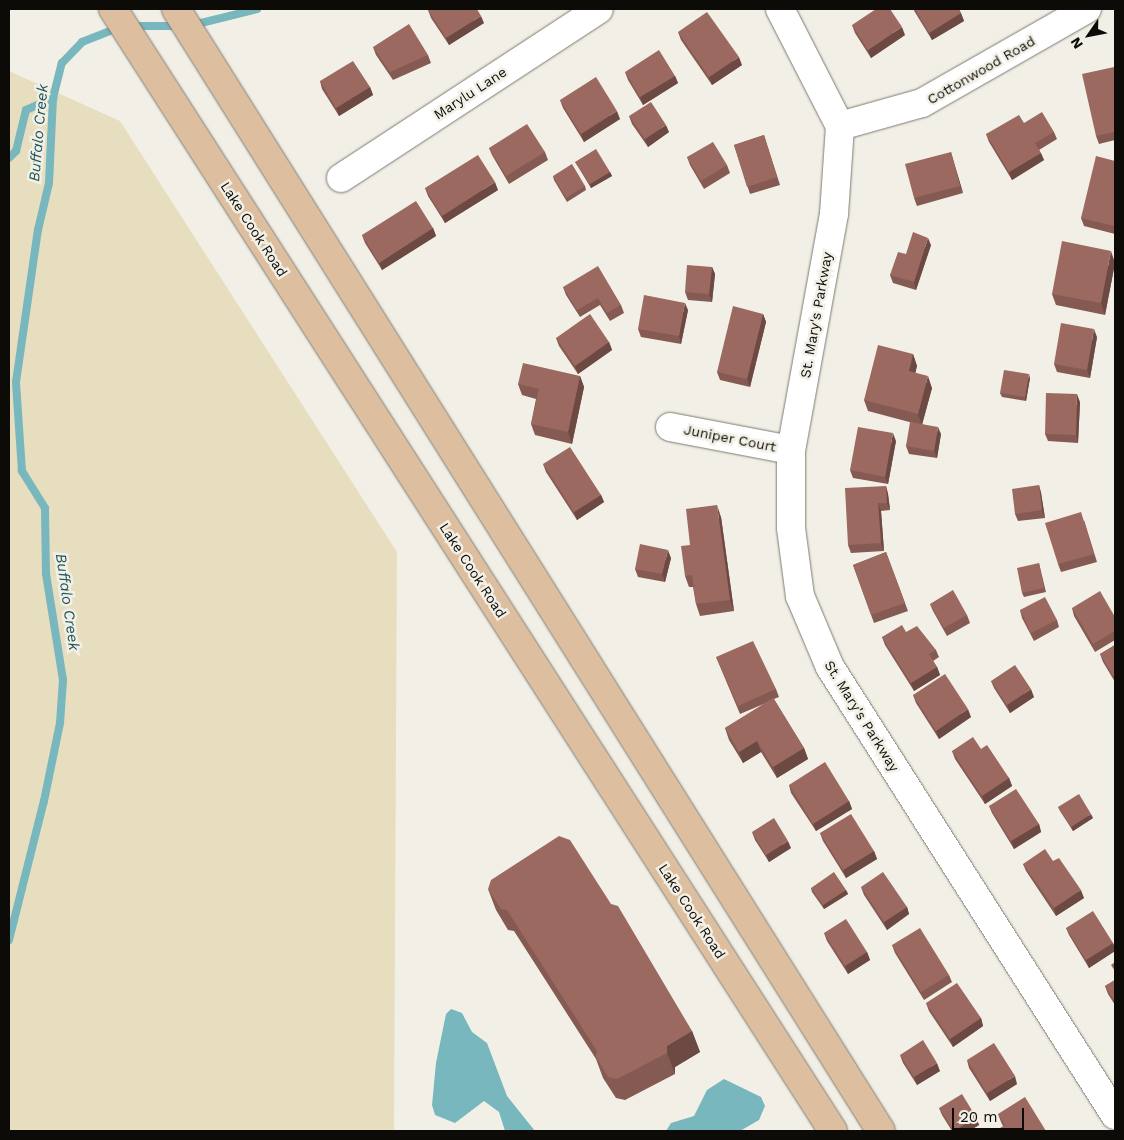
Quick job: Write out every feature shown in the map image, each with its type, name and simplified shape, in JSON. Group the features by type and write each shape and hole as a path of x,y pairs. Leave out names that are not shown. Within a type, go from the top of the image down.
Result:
{"main road":[{"name":"Lake Cook Road","path":"113,9 833,1131"},
{"path":"176,9 881,1131"}],"street":[{"name":"Marylu Lane","path":"341,178 599,9"},
{"path":"780,9 840,126"},
{"name":"Cottonwood Road","path":"840,126 922,103 1087,9"},
{"name":"St. Mary's Parkway","path":"840,126 834,214 791,450 791,528 800,596 830,667 1115,1115"},
{"name":"Juniper Court","path":"670,427 791,450"}],"shaded area":[{"path":"9,71 120,121 397,552 394,1131 9,1131"}],"water":[{"path":"451,1009 462,1013 472,1032 487,1043 507,1096 535,1131 505,1131 499,1112 484,1101 455,1123 435,1115 432,1105 436,1063 446,1014"},
{"path":"724,1079 761,1097 765,1106 759,1120 740,1131 666,1131 671,1123 694,1116 707,1090"}],"building":[{"path":"477,9 481,16 446,38 428,10"},
{"path":"876,9 890,9 902,27 868,50 852,25"},
{"path":"915,9 959,9 961,13 929,33"},
{"path":"707,12 739,57 709,77 678,32"},
{"path":"409,24 428,55 390,72 373,47"},
{"path":"659,50 675,76 640,97 625,72"},
{"path":"353,61 370,87 336,108 320,81"},
{"path":"1114,67 1115,132 1096,136 1082,74"},
{"path":"596,77 617,111 581,134 560,100"},
{"path":"651,102 666,125 645,139 629,116"},
{"path":"1042,112 1054,132 1035,143 1041,153 1009,172 986,134 1019,115 1024,123"},
{"path":"527,124 545,152 506,176 489,148"},
{"path":"764,135 777,177 747,187 734,145"},
{"path":"713,142 727,165 701,181 687,157"},
{"path":"596,149 610,172 590,184 575,162"},
{"path":"951,152 960,186 914,198 905,164"},
{"path":"478,155 495,182 442,216 425,188"},
{"path":"1096,156 1115,161 1114,226 1081,218"},
{"path":"572,164 585,186 566,198 553,176"},
{"path":"416,201 433,228 379,263 362,235"},
{"path":"913,232 928,238 914,282 890,275 898,252 906,254"},
{"path":"1062,241 1111,251 1101,303 1052,294"},
{"path":"687,265 712,267 709,294 685,292"},
{"path":"598,266 621,305 607,313 598,298 577,310 563,287"},
{"path":"644,295 685,303 679,336 638,329"},
{"path":"733,306 763,314 747,379 717,372"},
{"path":"590,314 609,342 575,366 556,338"},
{"path":"1061,323 1094,329 1087,370 1054,364"},
{"path":"878,345 913,354 909,371 928,376 918,414 864,400"},
{"path":"523,363 580,376 568,432 531,424 539,389 518,384"},
{"path":"1004,370 1029,374 1025,397 1000,393"},
{"path":"1046,393 1077,394 1076,435 1045,434"},
{"path":"910,422 938,427 934,451 906,446"},
{"path":"858,427 893,433 885,477 850,470"},
{"path":"570,447 601,495 574,512 543,464"},
{"path":"1039,485 1042,510 1015,514 1012,489"},
{"path":"886,486 887,503 878,503 881,543 848,545 845,488"},
{"path":"717,505 730,600 696,604 692,575 685,576 681,546 690,545 686,509"},
{"path":"1081,512 1094,554 1058,564 1045,523"},
{"path":"640,544 668,550 662,574 635,569"},
{"path":"886,552 905,603 871,615 853,565"},
{"path":"1039,563 1044,588 1022,593 1017,568"},
{"path":"953,590 967,615 944,628 930,604"},
{"path":"1100,591 1115,617 1115,631 1093,644 1072,608"},
{"path":"1045,597 1057,620 1031,633 1020,610"},
{"path":"902,625 906,632 917,626 936,650 929,654 937,667 911,683 882,637"},
{"path":"753,641 776,689 738,706 716,657"},
{"path":"1115,645 1115,679 1100,654"},
{"path":"1015,665 1031,689 1007,705 991,681"},
{"path":"945,674 968,709 936,731 913,695"},
{"path":"773,698 804,748 773,767 757,741 739,752 725,728"},
{"path":"973,737 981,749 987,745 1009,778 982,796 952,751"},
{"path":"825,762 849,801 813,824 789,785"},
{"path":"1016,789 1039,824 1011,841 989,806"},
{"path":"1079,794 1091,814 1071,827 1058,807"},
{"path":"851,814 874,851 843,870 820,833"},
{"path":"774,818 788,841 766,855 752,832"},
{"path":"559,836 570,840 611,904 618,906 692,1031 667,1046 667,1053 617,1079 608,1077 596,1057 597,1051 507,910 501,909 488,889 491,880"},
{"path":"1045,849 1053,861 1059,858 1081,890 1054,908 1023,864"},
{"path":"834,872 846,890 823,905 811,888"},
{"path":"883,872 907,907 884,922 861,887"},
{"path":"1093,911 1113,943 1086,960 1066,928"},
{"path":"846,919 867,952 845,966 824,933"},
{"path":"920,928 949,975 921,992 892,945"},
{"path":"1115,962 1115,971 1111,965"},
{"path":"1115,980 1115,1002 1105,986"},
{"path":"957,983 981,1018 950,1039 926,1003"},
{"path":"923,1040 937,1063 914,1077 900,1055"},
{"path":"994,1043 1015,1076 987,1093 967,1060"},
{"path":"962,1094 976,1117 954,1131 939,1108"},
{"path":"1025,1097 1046,1131 995,1131 1005,1125 998,1114"}],"waterway":[{"name":"Buffalo Creek","path":"193,25 257,9"},
{"name":"Buffalo Creek","path":"131,26 179,26"},
{"name":"Buffalo Creek","path":"9,940 44,801 60,723 63,680 46,574 45,508 22,471 16,382 38,230 49,183 53,98 62,63 82,42 120,27"},
{"path":"9,158 16,151 26,110 53,98"}]}
